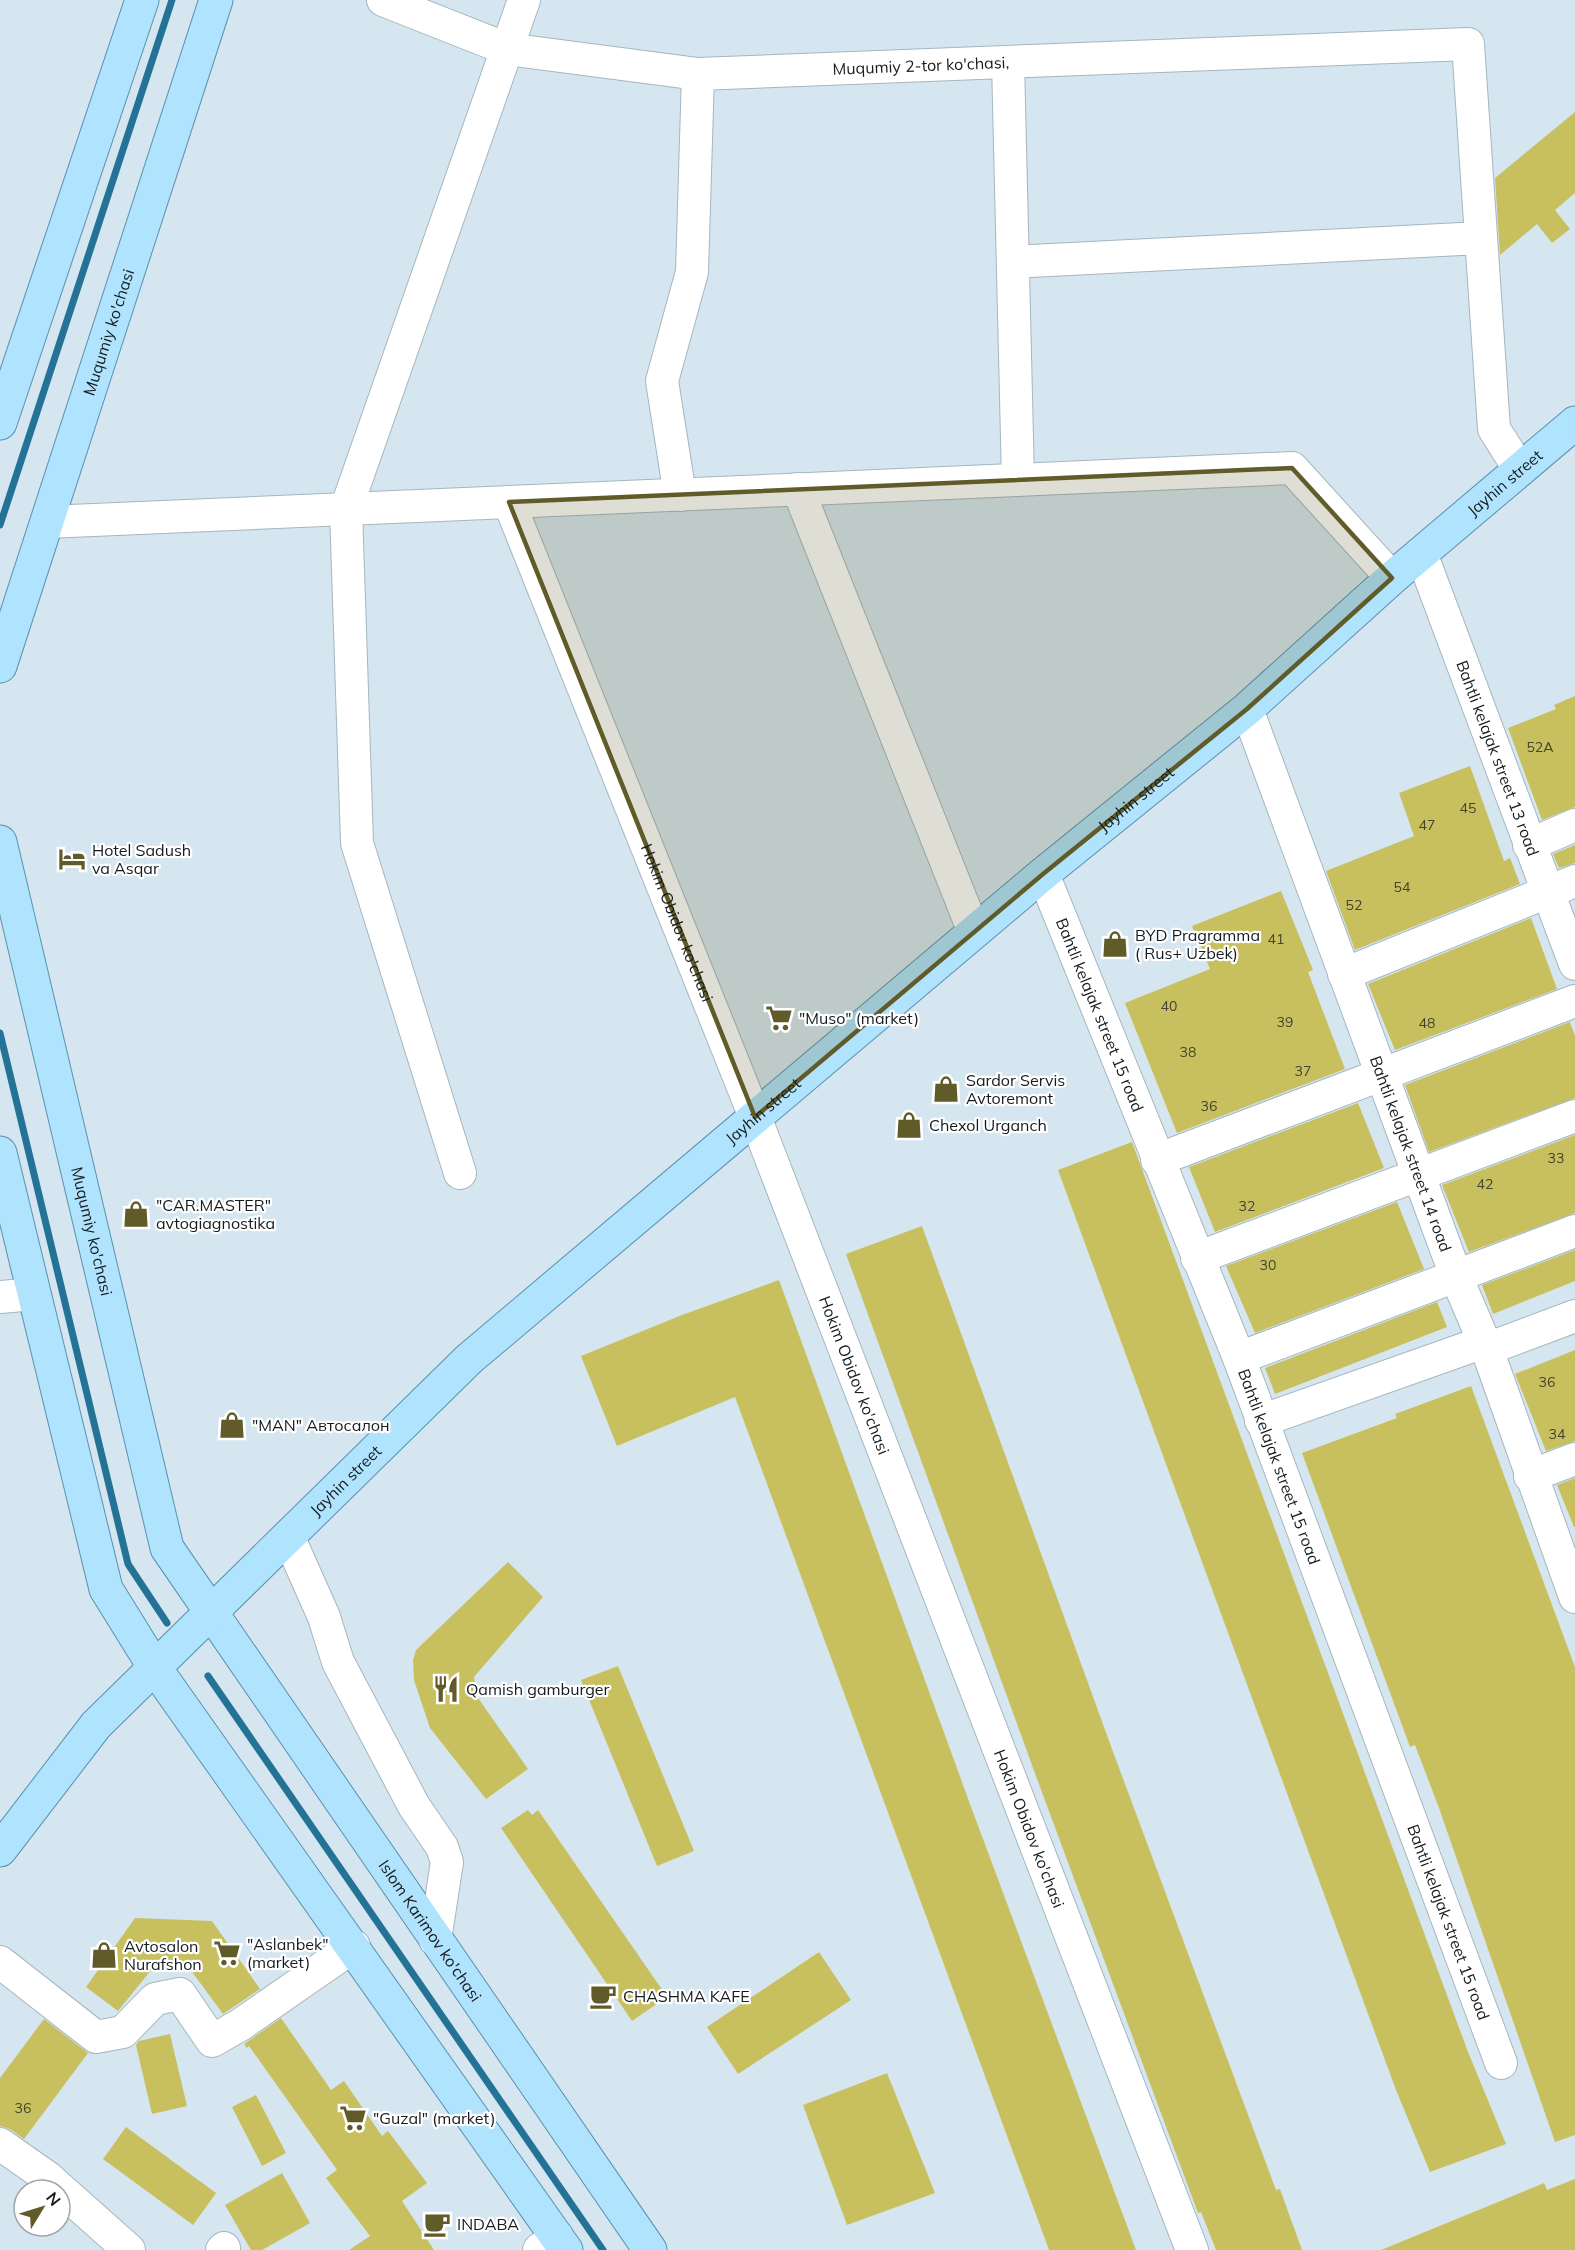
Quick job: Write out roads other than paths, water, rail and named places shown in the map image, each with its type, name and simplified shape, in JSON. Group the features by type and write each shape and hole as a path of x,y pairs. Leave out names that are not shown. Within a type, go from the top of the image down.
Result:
{"main road":[{"path":"0,423 142,0"},
{"name":"Muqumiy ko'chasi","path":"0,666 216,0"},
{"name":"Jayhin street","path":"0,1850 96,1725 469,1359 1043,873 1247,709 1392,578 1575,423"},
{"name":"Muqumiy ko'chasi","path":"0,842 167,1548 209,1612"},
{"path":"0,1153 106,1589 154,1668 354,1946 554,2246"},
{"name":"Islom Karimov ko'chasi","path":"209,1612 650,2250"}],"street":[{"name":"Muqumiy 2-tor ko'chasi,","path":"383,0 507,49 698,74 1468,44 1481,238"},
{"path":"460,1173 357,843 346,509 524,0"},
{"path":"1008,62 1018,480"},
{"path":"680,495 662,381 692,272 698,74"},
{"path":"1013,262 1481,238 1494,429 1520,470"},
{"path":"47,522 1292,468 1392,578"},
{"path":"798,489 974,932"},
{"name":"Hokim Obidov ko'chasi","path":"509,502 755,1117 1192,2250"},
{"name":"Bahtli kelajak street 13 road","path":"1421,553 1529,845 1561,886 1575,964"},
{"name":"Bahtli kelajak street 14 road","path":"1247,709 1456,1276 1486,1346 1530,1476 1572,1582"},
{"path":"1529,845 1575,825"},
{"name":"Bahtli kelajak street 15 road","path":"1043,873 1157,1160 1239,1358 1501,2063"},
{"path":"1344,974 1561,886"},
{"path":"1157,1160 1575,1001"},
{"path":"1197,1258 1575,1116"},
{"path":"1239,1358 1575,1231"},
{"path":"0,1297 34,1294"},
{"path":"1261,1421 1575,1316"},
{"path":"1530,1476 1575,1459"},
{"path":"288,1536 324,1617 338,1662 414,1806 442,1847 447,1862 435,1940"},
{"path":"0,1962 96,2037 123,2032 155,1999 180,1994 212,2041 354,1946"},
{"path":"0,2144 47,2177 129,2250"}],"waterway":[{"path":"0,525 172,0"},
{"path":"0,1033 128,1564 167,1623"},
{"path":"208,1676 603,2250"}],"place":[{"name":"Hotel Sadush va Asqar","path":"72,859"},
{"name":"BYD Pragramma ( Rus+ Uzbek)","path":"1115,944"},
{"name":"\"Muso\" (market)","path":"779,1018"},
{"name":"Sardor Servis Avtoremont","path":"946,1089"},
{"name":"Chexol Urganch","path":"909,1125"},
{"name":"\"CAR.MASTER\" avtogiagnostika","path":"136,1214"},
{"name":"\"MAN\" Автосалон","path":"232,1425"},
{"name":"Qamish gamburger","path":"446,1689"},
{"name":"\"Aslanbek\" (market)","path":"227,1953"},
{"name":"Avtosalon Nurafshon","path":"104,1955"},
{"name":"CHASHMA KAFE","path":"603,1996"},
{"name":"\"Guzal\" (market)","path":"353,2118"},
{"name":"INDABA","path":"437,2224"}]}
